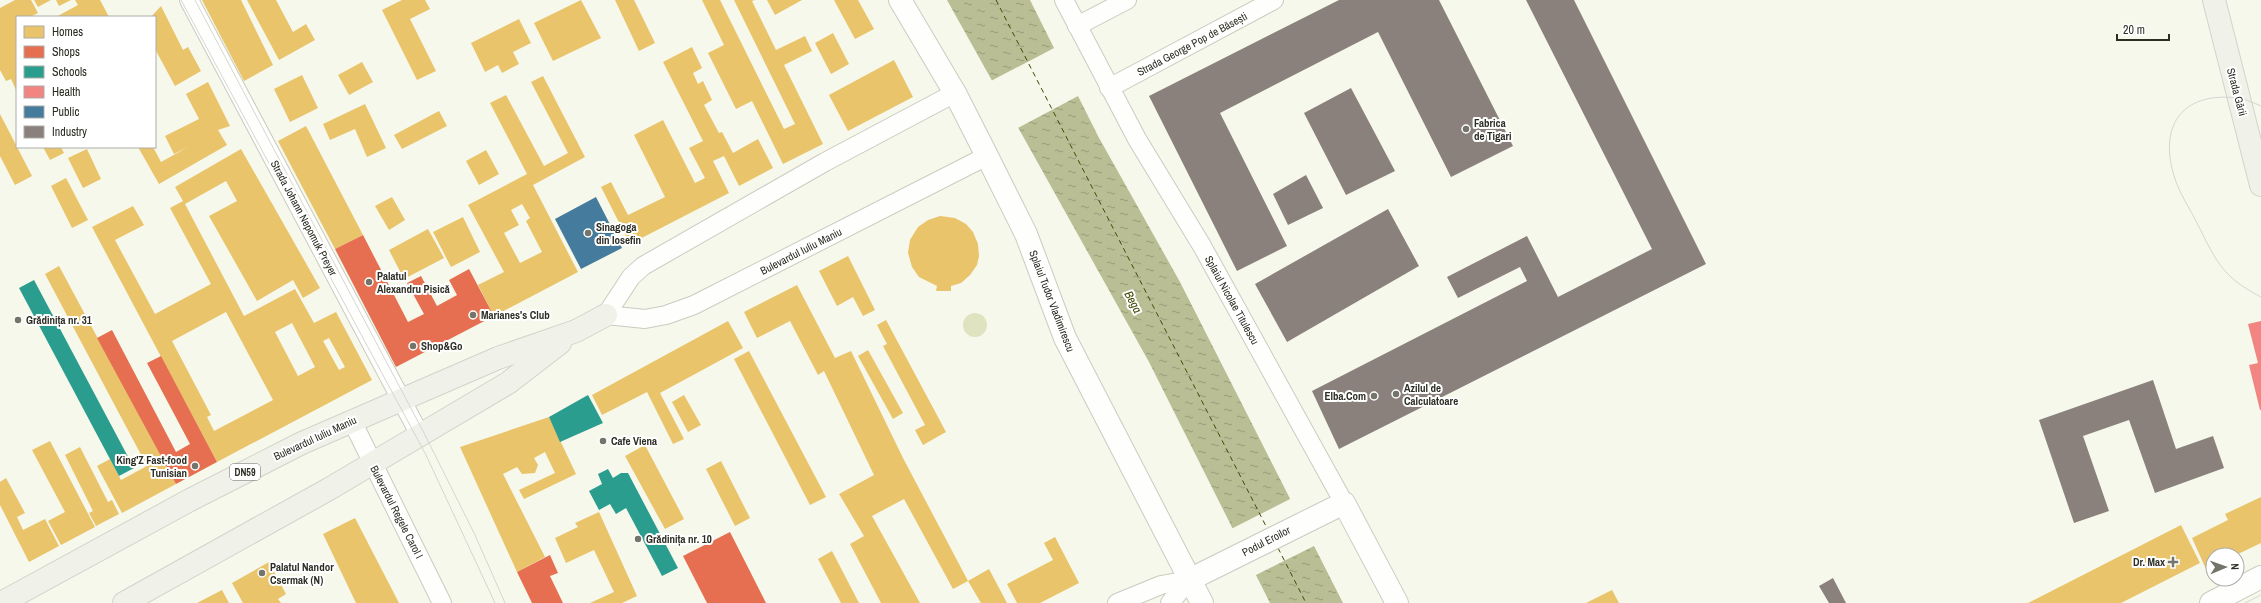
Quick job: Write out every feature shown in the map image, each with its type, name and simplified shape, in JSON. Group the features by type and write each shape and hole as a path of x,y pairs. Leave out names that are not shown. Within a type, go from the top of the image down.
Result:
{"main road":[{"name":"Strada Gării","path":"2214,0 2261,185"},
{"name":"Bulevardul Iuliu Maniu","path":"16,600 190,500 302,442 498,358 576,331 606,315"},
{"name":"Bulevardul Iuliu Maniu","path":"124,603 372,464 508,383 576,331"}],"street":[{"name":"Strada Johann Nepomuk Preyer","path":"189,0 420,435"},
{"name":"Splaiul Tudor Vladimirescu","path":"900,0 955,93 987,156 1026,234 1065,338 1202,603"},
{"name":"Splaiul Nicolae Titulescu","path":"1064,0 1137,139 1202,246 1334,507 1397,603"},
{"path":"1077,26 1127,0"},
{"name":"Strada George Pop de Băsești","path":"1109,88 1274,0"},
{"name":"Bulevardul Iuliu Maniu","path":"955,93 825,162 643,266 631,277 606,315 645,319 666,315 694,305 987,156"},
{"name":"Bulevardul Regele Carol I","path":"352,421 442,603"},
{"name":"Podul Eroilor","path":"1189,580 1334,507"},
{"path":"2211,603 2261,577"},
{"path":"1117,603 1161,585 1189,580"},
{"path":"1170,603 1189,580"}],"shaded area":[{"path":"975,313 980,314 986,320 986,330 980,336 975,337 970,336 964,330 963,325 964,320 970,314"}],"water":[{"name":"Bega","path":"947,0 1030,0 1098,136 1180,282 1343,603 1270,603 1149,362"}],"pier":[{"path":"1056,47 1080,95 1016,129 989,82"},
{"path":"1292,498 1316,545 1254,576 1231,529"}],"building: Homes":[{"path":"15,0 31,0 38,13 32,16 16,16 16,90 11,79 6,81 0,70 0,8"},
{"path":"34,0 51,0 38,7"},
{"path":"56,0 71,0 59,6"},
{"path":"75,0 100,0 108,16 58,16 78,5"},
{"path":"202,0 241,0 273,65 244,81"},
{"path":"247,0 276,0 293,32 306,24 315,40 279,60"},
{"path":"402,0 425,0 430,9 410,19 436,71 417,80 382,10"},
{"path":"581,0 601,38 553,61 534,23"},
{"path":"615,0 634,0 655,43 639,51"},
{"path":"702,0 720,0 784,129 795,124 734,0 755,0 752,1 776,50 805,36 812,51 784,65 823,144 783,164 752,101 736,109 708,53 724,45"},
{"path":"767,0 802,0 775,15"},
{"path":"834,0 858,0 874,29 855,39"},
{"path":"161,6 183,50 188,47 201,71 175,86 156,51 156,16 152,16"},
{"path":"519,19 531,43 513,52 519,64 502,73 498,65 485,72 471,43"},
{"path":"833,33 849,64 831,74 815,43"},
{"path":"692,47 702,68 693,73 698,84 703,81 712,100 704,105 719,133 722,132 733,153 758,139 773,168 739,186 724,156 713,161 729,193 630,244 601,187 611,182 628,215 665,197 634,135 663,120 695,183 705,178 689,148 703,141 663,62"},
{"path":"894,60 913,97 848,131 829,95"},
{"path":"362,62 373,82 349,95 338,75"},
{"path":"302,75 318,108 290,122 274,89"},
{"path":"543,76 585,157 533,185 578,272 494,316 478,285 504,272 468,205 527,174 490,103 506,95 544,166 568,153 531,82","holes":["522,204 530,218 526,221 542,252 520,263 504,233 519,225 511,210"]},
{"path":"208,82 230,126 218,130 227,145 159,184 139,148 154,148 161,162 188,147 174,154 165,136 199,119 186,94"},
{"path":"365,104 386,148 367,157 355,129 330,140 323,124"},
{"path":"439,111 447,126 402,149 394,135"},
{"path":"0,114 16,145 16,148 18,148 32,176 15,185 0,156"},
{"path":"306,126 363,235 335,249 278,141"},
{"path":"44,148 62,148 64,153 50,160"},
{"path":"87,149 101,179 83,188 68,158"},
{"path":"241,149 320,288 303,298 293,280 257,301 209,216 237,201 226,181 185,204 244,316 295,289 314,323 336,312 372,380 217,462 92,227 133,206 144,225 115,240 155,314 211,284 170,208 183,201 175,187","holes":["226,312 273,400 214,431 207,417 211,415 172,341","292,323 315,367 298,376 275,332","329,338 345,367 339,370 323,341"]},
{"path":"486,150 499,174 479,185 466,161"},
{"path":"66,178 88,220 72,228 51,186"},
{"path":"392,197 405,220 389,230 375,206"},
{"path":"940,216 955,218 966,224 973,232 978,244 979,256 977,265 970,275 961,283 951,286 951,291 936,291 937,286 919,277 912,267 908,253 910,240 918,227 928,220"},
{"path":"463,217 480,252 451,267 433,232"},
{"path":"428,229 444,258 404,279 389,250"},
{"path":"848,256 875,310 863,316 853,297 837,306 819,271"},
{"path":"59,266 176,484 122,513 97,466 110,459 121,480 147,466 45,274"},
{"path":"797,285 835,358 851,351 903,458 968,581 953,589 904,499 872,516 920,603 881,603 850,544 864,536 839,494 874,475 824,371 818,375 790,321 757,338 744,312"},
{"path":"886,320 946,432 923,445 915,430 925,425 883,346 887,344 877,325"},
{"path":"728,321 743,348 660,393 684,439 673,444 647,392 602,415 592,395"},
{"path":"868,350 903,413 893,419 858,356"},
{"path":"749,351 826,497 810,505 734,359"},
{"path":"684,395 701,425 688,432 672,402"},
{"path":"549,417 576,474 524,499 519,490 555,473 545,452 534,458 538,465 535,473 522,474 517,467 503,474 545,557 517,572 460,447"},
{"path":"50,441 95,527 61,545 48,521 65,512 32,450"},
{"path":"645,445 684,519 665,529 625,456"},
{"path":"80,447 108,502 112,500 119,514 96,526 89,513 93,511 65,455"},
{"path":"721,461 750,518 735,526 706,469"},
{"path":"6,478 25,513 17,517 23,530 45,519 59,546 29,562 0,505 0,482"},
{"path":"2261,497 2261,543 2245,551 2245,547 2205,547 2205,567 2192,538 2228,520 2225,514"},
{"path":"599,512 637,596 622,603 590,603 614,592 594,550 566,563 555,538 578,527 575,523"},
{"path":"355,518 399,603 356,603 323,534"},
{"path":"2181,525 2200,563 2121,603 2028,603"},
{"path":"1055,537 1079,583 1040,603 1017,603 1007,584 1053,560 1044,543"},
{"path":"832,551 859,603 841,603 818,559"},
{"name":"Palatul Nandor Csermak (N)","path":"269,562 286,594 278,599 281,603 243,603 232,583"},
{"path":"989,569 1007,603 981,603 968,581"},
{"path":"222,590 229,603 197,603"},
{"path":"1612,590 1619,603 1586,603"}],"building: Shops":[{"name":"Palatul Alexandru Pisică","path":"363,235 408,322 424,314 407,283 421,276 437,306 457,295 449,280 469,269 494,316 396,367 335,249"},
{"path":"112,330 176,452 190,444 147,363 161,356 217,462 176,484 97,338"},
{"path":"730,532 766,603 707,603 683,556"},
{"path":"550,555 558,573 550,576 563,603 532,603 517,572"}],"building: Schools":[{"path":"34,280 134,468 119,476 19,288"},
{"path":"588,395 603,423 560,442 549,417"},
{"path":"608,469 613,478 621,473 628,473 678,568 662,576 626,508 616,514 610,504 599,510 589,491 602,484 598,474"}],"building: Health":[{"path":"2261,321 2260,410 2249,365 2258,363 2248,324"}],"building: Public":[{"name":"Sinagoga din Iosefin","path":"596,197 622,248 581,269 555,219"}],"building: Industry":[{"name":"Fabrica de Tigari","path":"1339,0 1439,0 1513,146 1451,177 1378,32 1220,113 1287,246 1237,271 1149,96"},
{"path":"1526,0 1574,0 1706,264 1339,449 1312,391 1527,281 1520,267 1458,298 1447,277 1527,236 1558,297 1652,249"},
{"path":"1351,88 1395,171 1346,195 1304,113"},
{"path":"1306,175 1323,208 1288,225 1273,194"},
{"path":"1388,209 1419,266 1287,342 1255,284"},
{"path":"2153,380 2176,449 2213,436 2224,468 2155,493 2129,420 2083,436 2109,511 2074,523 2039,420"},
{"path":"1833,578 1846,603 1829,603 1819,586"}],"ferry route":[{"path":"996,0 1268,530"},
{"path":"1278,548 1306,603"}],"tram line":[{"path":"181,0 426,455 495,603"},
{"path":"195,0 424,433 475,535 505,603"},
{"path":"2261,106 2238,98 2218,97 2201,101 2188,107 2178,117 2172,129 2170,144 2170,161 2177,185 2213,255 2221,267 2234,280 2261,297"},
{"path":"2245,603 2261,595"}],"place":[{"name":"Fabrica de Tigari","path":"1466,129"},
{"name":"Sinagoga din Iosefin","path":"588,233"},
{"name":"Palatul Alexandru Pisică","path":"369,282"},
{"name":"Marianes's Club","path":"473,315"},
{"name":"Grădinița nr. 31","path":"18,320"},
{"name":"Shop&Go","path":"413,346"},
{"name":"Azilul de Calculatoare","path":"1396,394"},
{"name":"Elba.Com","path":"1374,396"},
{"name":"Cafe Viena","path":"603,441"},
{"name":"King'Z Fast-food Tunisian","path":"195,466"},
{"name":"Grădinița nr. 10","path":"638,539"},
{"name":"Dr. Max","path":"2173,562"},
{"name":"Palatul Nandor Csermak (N)","path":"262,573"}]}
